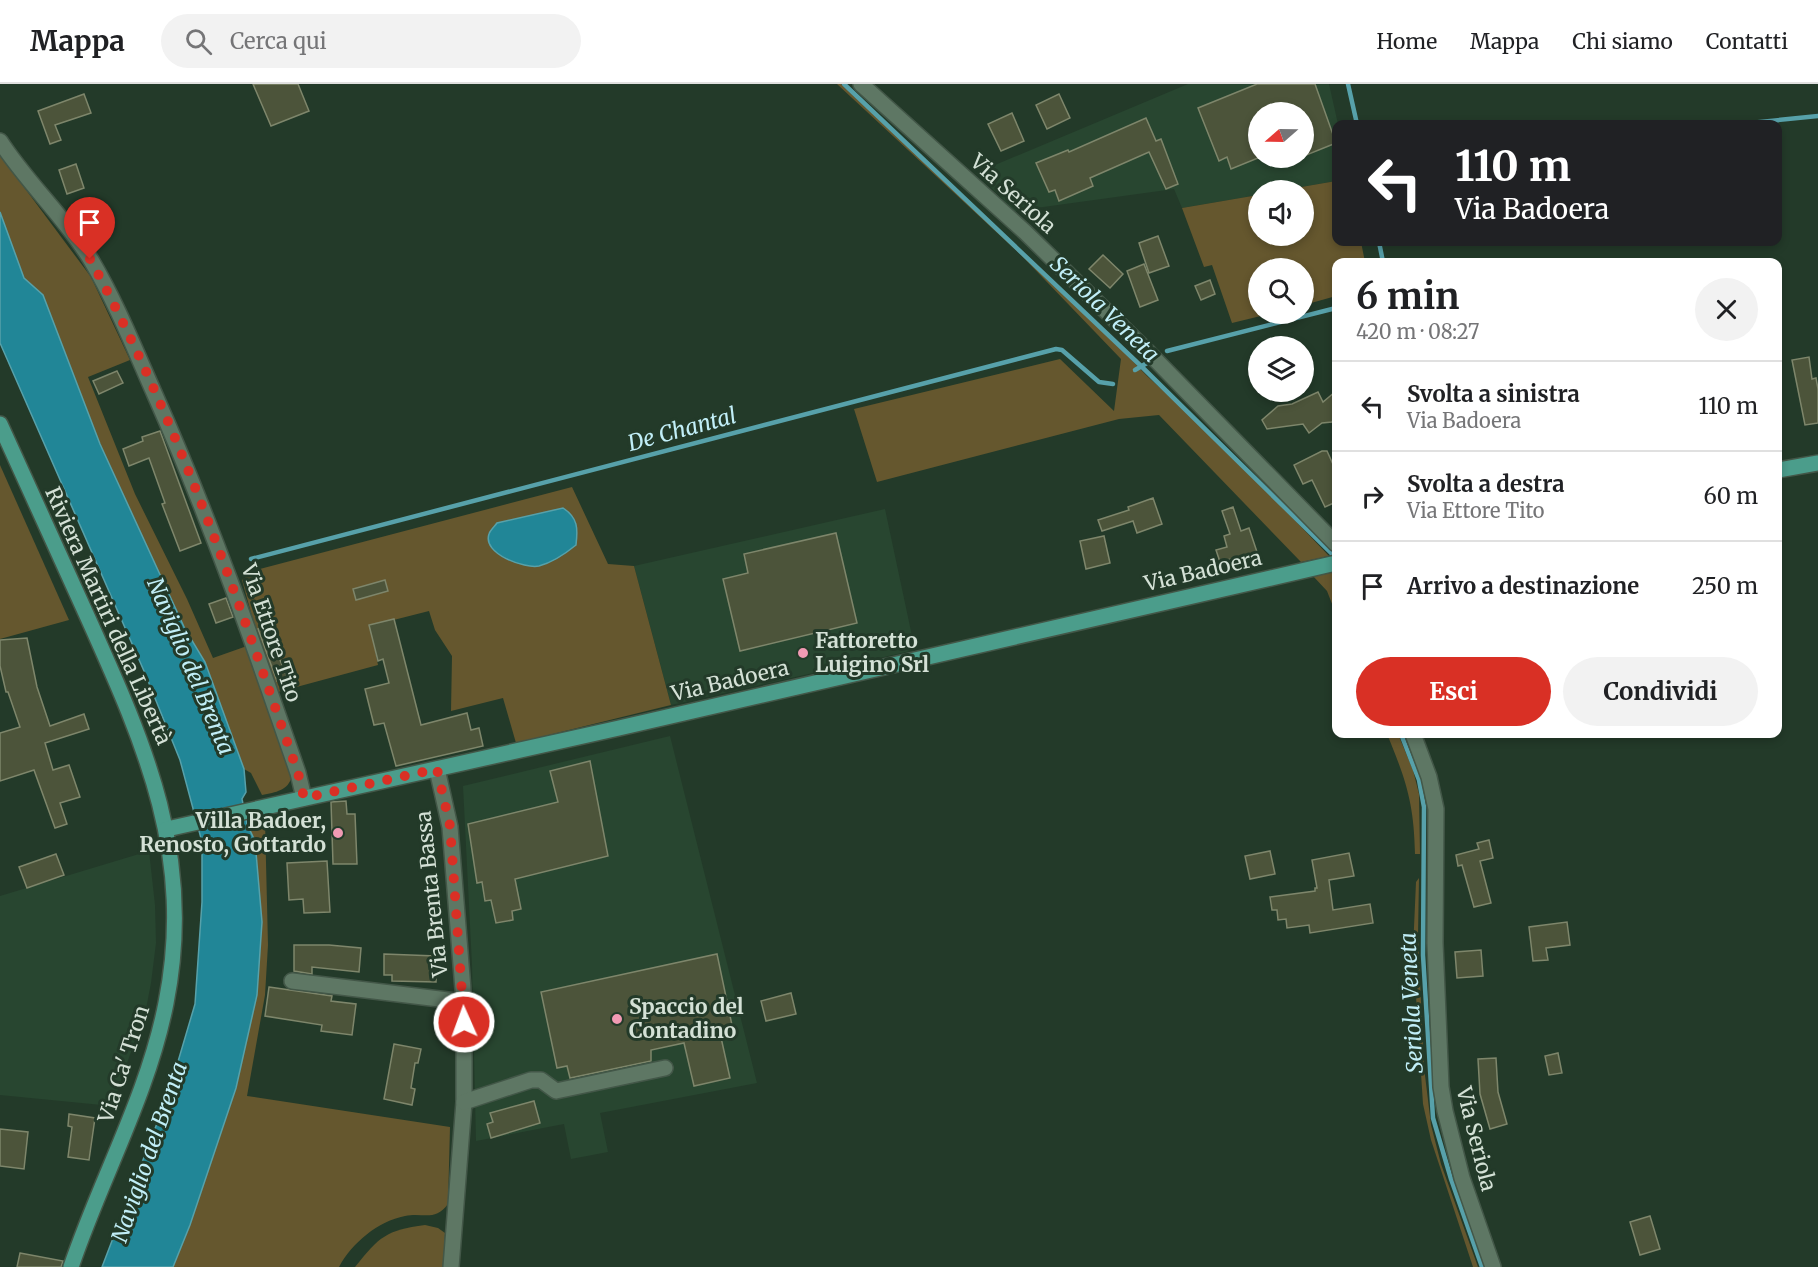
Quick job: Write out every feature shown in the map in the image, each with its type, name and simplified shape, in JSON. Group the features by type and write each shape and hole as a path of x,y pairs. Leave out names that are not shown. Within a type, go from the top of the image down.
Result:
{"main road":[{"name":"Riviera Martiri della Libertà","path":"0,424 133,719 146,751 167,829"},
{"path":"1782,469 1818,463"},
{"name":"Via Badoera","path":"167,829 1332,563"},
{"name":"Via Ca' Tron","path":"70,1267 139,1096 154,1051 166,1002 174,938 174,896 167,829"}],"street":[{"name":"Via Seriola","path":"861,84 1025,232 1149,353 1332,540"},
{"name":"Via Ettore Tito","path":"0,141 90,259 117,311 182,455 224,562 298,773 304,798"},
{"name":"Via Seriola","path":"1415,738 1430,777 1436,809 1435,943 1442,1095 1449,1132 1462,1178 1493,1267"},
{"name":"Via Brenta Bassa","path":"437,769 450,826 464,1002 465,1102 451,1267"},
{"path":"292,981 464,1002"},
{"path":"465,1102 531,1080 541,1080 555,1091 665,1068"}],"shaded area":[{"path":"837,84 841,84 1085,312 1147,376 1219,441 1329,556 1301,562 1159,415 1119,419 877,482 854,409 1060,359 1114,411 1121,359 1020,254"},
{"path":"1188,84 1329,84 1337,120 1332,120 1332,182 1314,185 1314,180 1248,180 1248,197 1182,208 1174,189 1015,211 976,173"},
{"path":"0,155 91,277 130,360 88,377 135,494 187,599 213,658 247,646 292,776 288,785 281,790 262,795 251,773 244,769 205,662 185,629 100,444 43,295 24,278 0,212"},
{"path":"1332,182 1332,246 1362,246 1364,258 1332,258 1332,297 1314,302 1314,258 1248,258 1248,319 1232,323 1212,265 1204,267 1182,208 1248,197 1248,246 1314,246 1314,185"},
{"path":"0,465 69,620 0,639"},
{"path":"572,487 608,564 634,566 671,705 516,743 503,698 451,711 452,656 435,630 429,611 370,626 378,665 278,692 259,642 242,580 256,570"},
{"path":"885,509 915,650 671,705 634,566"},
{"path":"1332,572 1332,604 1327,591 1313,576"},
{"path":"670,736 757,1083 600,1113 608,1152 571,1159 564,1124 476,1141 472,965 463,786"},
{"path":"1389,738 1400,738 1413,770 1419,794 1420,854 1415,854 1411,806"},
{"path":"265,821 268,945 265,995 247,1096 450,1127 448,1204 443,1210 433,1215 405,1216 376,1228 358,1242 339,1267 173,1267 190,1225 257,995 262,922 255,841 247,824"},
{"path":"149,851 155,905 156,943 151,983 146,1009 112,1106 0,1095 0,896"},
{"path":"1419,878 1418,936 1424,1067 1431,1125 1441,1164 1478,1267 1473,1267 1431,1140 1423,1104 1413,950 1416,882"},
{"path":"425,1225 438,1228 445,1233 443,1267 355,1267 384,1237 401,1229"}],"water":[{"name":"Naviglio del Brenta","path":"0,212 24,278 43,295 100,444 185,629 205,662 244,769 246,792 242,799 247,824 255,841 262,922 257,995 236,1088 190,1225 173,1267 102,1267 169,1092 195,1004 202,902 202,842 180,760 144,671 0,343"},
{"path":"563,508 572,516 577,533 576,545 563,555 550,562 533,566 506,559 492,548 489,541 490,533 497,523"}],"building":[{"path":"253,84 298,84 309,111 271,126"},
{"path":"1257,84 1315,84 1332,132 1332,145 1314,152 1314,102 1248,102 1248,162 1231,169 1227,157 1219,161 1198,108"},
{"path":"84,94 91,113 55,125 61,140 50,144 38,111"},
{"path":"1059,94 1070,118 1047,129 1036,105"},
{"path":"1012,113 1024,141 1001,151 988,124"},
{"path":"1146,118 1156,141 1161,139 1178,184 1166,189 1149,152 1090,178 1093,186 1059,201 1055,190 1049,192 1036,163 1068,150 1069,152"},
{"path":"76,164 84,188 67,194 59,170"},
{"path":"1158,236 1169,266 1149,273 1139,243"},
{"path":"1103,255 1123,274 1110,288 1089,269"},
{"path":"1144,264 1158,300 1140,307 1127,271"},
{"path":"1210,280 1215,294 1201,300 1195,286"},
{"path":"1809,357 1812,379 1816,378 1818,389 1818,423 1805,425 1792,360"},
{"path":"117,371 123,383 99,394 93,381"},
{"path":"1318,392 1323,402 1332,394 1332,422 1322,423 1309,433 1303,424 1267,429 1262,420 1278,406 1296,402 1314,402 1314,394"},
{"path":"160,431 201,543 180,551 162,504 165,503 149,458 129,466 123,449 143,441 142,437"},
{"path":"1322,451 1327,451 1332,462 1332,504 1325,507 1312,480 1303,484 1294,465"},
{"path":"1153,498 1162,524 1137,533 1133,521 1102,531 1098,520 1129,510 1128,507"},
{"path":"1233,507 1241,531 1249,528 1257,552 1220,562 1216,550 1227,547 1224,536 1230,534 1222,511"},
{"path":"836,533 857,623 740,651 723,579 748,573 744,554"},
{"path":"1104,536 1110,563 1086,569 1080,541"},
{"path":"385,580 388,591 356,600 353,589"},
{"path":"226,598 233,617 216,623 209,604"},
{"path":"394,619 421,725 467,713 471,730 479,728 483,746 396,766 384,723 374,725 365,689 389,683 383,659 378,661 369,625"},
{"path":"266,626 287,677 277,681 258,629"},
{"path":"27,638 37,687 50,726 84,714 89,729 45,743 53,770 69,765 80,797 60,803 67,824 55,828 34,770 0,781 0,733 20,727 8,692 6,692 0,666 0,640"},
{"path":"590,761 608,856 515,879 521,909 512,911 513,920 496,923 491,900 485,901 482,882 477,883 468,824 558,802 550,771"},
{"path":"346,801 347,814 355,814 357,864 333,864 331,802"},
{"path":"1489,840 1493,858 1480,861 1491,903 1474,907 1462,865 1458,866 1456,855 1479,849 1477,843"},
{"path":"1270,851 1275,874 1250,879 1245,856"},
{"path":"1349,853 1354,876 1329,880 1333,910 1370,904 1373,923 1310,933 1309,925 1287,928 1286,919 1278,920 1277,910 1272,910 1270,897 1315,891 1317,888 1312,860"},
{"path":"56,854 64,875 27,888 19,867"},
{"path":"327,861 330,912 304,913 303,899 289,900 287,863"},
{"path":"1567,922 1570,945 1546,948 1548,960 1533,961 1529,927"},
{"path":"294,945 361,948 359,972 312,967 312,974 294,971"},
{"path":"1481,950 1483,976 1457,978 1455,952"},
{"path":"384,954 436,956 436,982 392,981 392,975 384,975"},
{"path":"717,954 733,1030 720,1033 730,1078 694,1086 684,1043 651,1050 651,1061 570,1078 567,1066 557,1068 541,992"},
{"path":"269,987 332,996 331,1001 356,1004 352,1035 321,1031 322,1025 265,1016"},
{"path":"791,993 796,1014 766,1021 761,1001"},
{"path":"394,1044 421,1049 418,1063 415,1063 411,1088 415,1089 412,1105 384,1099"},
{"path":"1558,1053 1562,1073 1549,1075 1545,1056"},
{"path":"1496,1058 1498,1092 1507,1124 1490,1129 1480,1094 1478,1059"},
{"path":"534,1101 540,1123 491,1138 487,1124 493,1122 490,1113"},
{"path":"69,1114 95,1118 89,1160 68,1157 72,1127 68,1126"},
{"path":"0,1129 28,1132 24,1169 0,1166"},
{"path":"1650,1216 1660,1249 1640,1255 1630,1222"},
{"path":"20,1253 63,1261 61,1267 17,1267"}],"waterway":[{"name":"Seriola Veneta","path":"844,84 1141,366 1332,554"},
{"path":"1348,84 1356,120"},
{"path":"1779,120 1818,116"},
{"path":"1380,246 1382,258"},
{"path":"1167,351 1332,309"},
{"name":"De Chantal","path":"251,559 1056,349 1062,350 1099,382 1113,384"},
{"name":"Seriola Veneta","path":"1135,370 1147,363"},
{"name":"Seriola Veneta","path":"1403,738 1419,780 1424,807 1423,955 1433,1118 1451,1179 1482,1267"}],"place":[{"name":"Fattoretto Luigino Srl","path":"803,653"},
{"name":"Villa Badoer, Renosto, Gottardo","path":"338,833"},
{"name":"Spaccio del Contadino","path":"617,1019"}],"route":[{"path":"90,259 117,311 182,455 224,562 298,773 304,798 437,769 450,826 464,1022"}]}
